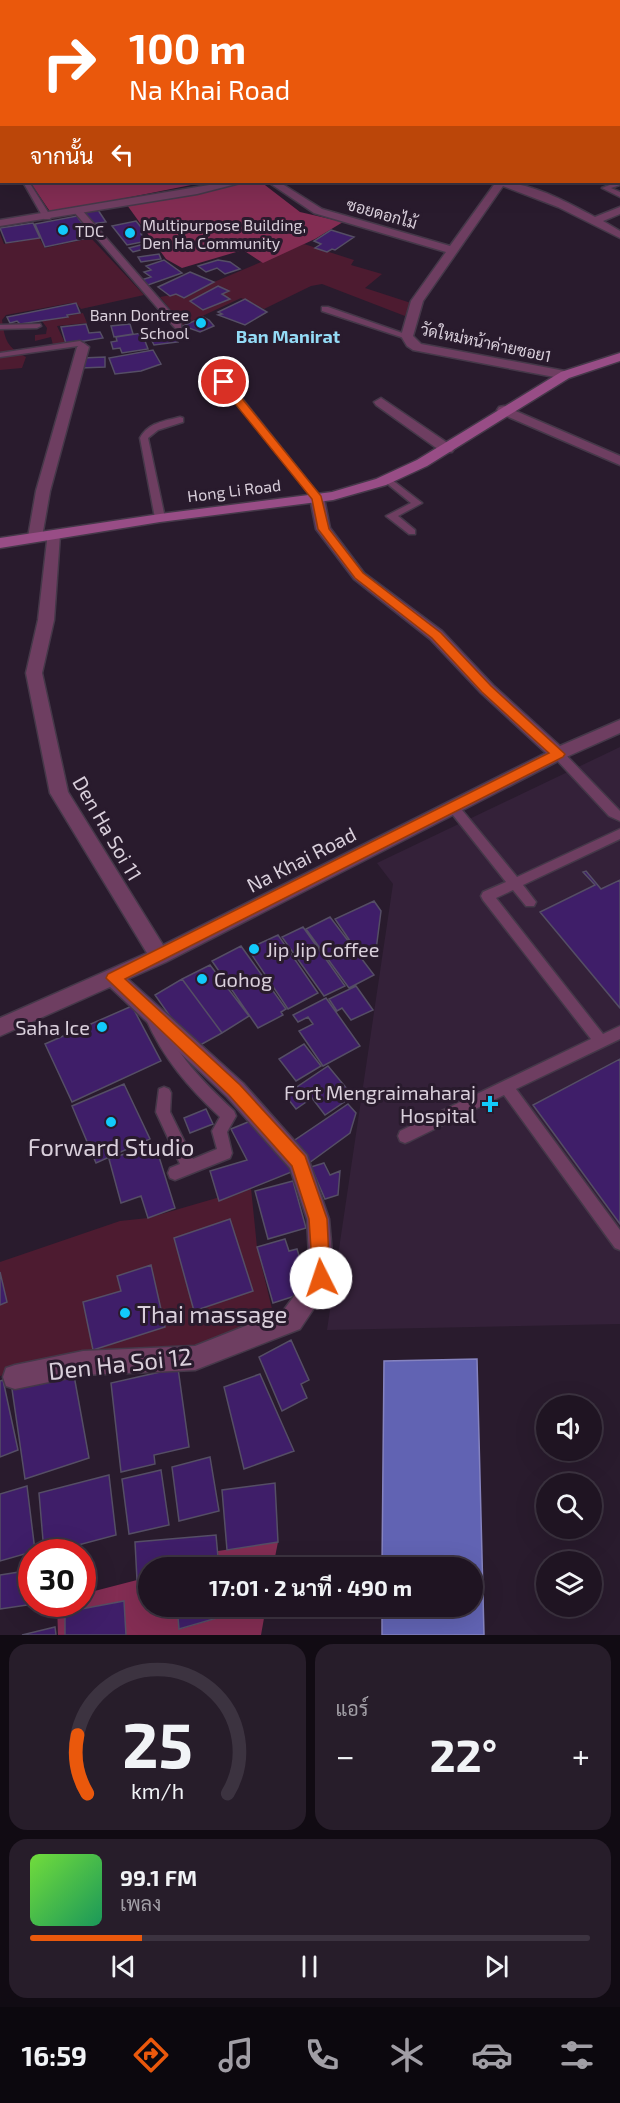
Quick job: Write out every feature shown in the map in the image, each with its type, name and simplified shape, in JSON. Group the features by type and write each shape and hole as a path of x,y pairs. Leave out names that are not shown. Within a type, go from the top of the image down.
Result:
{"street":[{"path":"0,223 47,217 234,183"},
{"name":"ซอยดอกไม้","path":"275,183 318,211 454,251"},
{"name":"วัดใหม่หน้าค่ายซอย1","path":"500,183 417,301 407,336 417,347 565,375"},
{"path":"504,183 542,194 620,235"},
{"path":"595,221 620,210"},
{"path":"35,537 43,491 83,347"},
{"name":"Hong Li Road","path":"0,543 160,518 333,496 387,479 447,449 504,411 565,375 620,357"},
{"path":"381,402 447,449"},
{"path":"504,411 620,461"},
{"path":"317,498 323,529 359,576 436,635 487,689 558,754"},
{"name":"Den Ha Soi 11","path":"53,535 46,620 34,673 58,793 159,956"},
{"name":"Na Khai Road","path":"0,1027 114,978 558,754 620,726"},
{"name":"Den Ha Soi 12","path":"15,1377 83,1363 195,1358 291,1320 321,1278 318,1219 299,1162 235,1090 114,978"}],"lane":[{"path":"27,183 47,217"},
{"path":"620,183 605,188 620,195"},
{"path":"78,211 178,326"},
{"path":"326,309 407,336"},
{"path":"0,327 37,326"},
{"path":"0,355 80,343 83,347"},
{"path":"224,382 317,498"},
{"path":"160,518 144,438 146,432 153,428 180,420"},
{"path":"387,479 417,503 391,516 412,532"},
{"path":"558,754 613,813 620,816"},
{"path":"453,807 530,903"},
{"path":"601,1041 487,897 620,834"},
{"path":"150,1012 160,1038 193,1083 229,1116 219,1131 225,1153 182,1170 164,1112 164,1094"},
{"path":"405,1136 620,1032"},
{"path":"506,1087 620,1243"}],"shaded area":[{"path":"31,183 201,183 51,213"},
{"path":"241,183 262,183 300,212 343,222 315,239 263,263 243,250 182,268 166,259 127,205"},
{"path":"0,234 4,244 39,238 45,248 91,238 144,295 81,309 76,303 71,303 6,315 2,320 8,343 26,357 22,368 0,370"},
{"path":"304,244 354,260 351,265 382,274 365,288 411,303 405,316 322,284 311,286 264,309 241,298 183,325 160,297 176,294 185,298 214,282"},
{"path":"83,313 87,323 57,326 65,343 53,345 51,337 35,341 35,335 46,334 47,328 42,321"},
{"name":"Fort Mengraimaharaj Hospital","path":"620,747 620,1324 327,1330 393,884 377,863"},
{"path":"251,1188 257,1247 274,1317 246,1329 182,1349 115,1350 0,1376 0,1262 120,1221 148,1218"},
{"path":"477,1359 482,1557 382,1557 384,1361"},
{"path":"278,1542 275,1557 218,1557 218,1551"},
{"path":"138,1580 138,1617 178,1617 180,1629 221,1617 264,1617 261,1635 58,1635 57,1617 96,1617 96,1591"},
{"path":"483,1596 484,1635 382,1635 382,1617 483,1617"}],"building":[{"path":"98,210 106,222 91,224 84,212"},
{"name":"TDC","path":"77,216 92,237 45,247 35,224"},
{"name":"Multipurpose Building, Den Ha Community","path":"136,221 145,232 141,234 147,241 127,245 112,226"},
{"path":"33,223 40,238 6,243 0,228"},
{"path":"331,230 354,237 335,250 327,252 315,248 321,244 314,241"},
{"path":"144,244 148,248 133,252 129,248"},
{"path":"159,254 161,259 141,262 138,257"},
{"path":"164,260 182,273 148,285 141,280 151,277 144,272 151,270 146,266"},
{"path":"218,260 230,262 240,269 225,274 217,268 206,272 198,266"},
{"path":"190,272 214,282 184,298 176,294 170,296 158,287"},
{"path":"218,286 229,291 222,294 230,299 203,310 190,301"},
{"path":"245,299 267,312 245,325 218,315 222,314 218,312"},
{"path":"76,303 80,313 67,315 68,317 20,324 17,321 10,323 7,317"},
{"name":"Bann Dontree School","path":"203,317 214,326 200,332 183,326"},
{"path":"86,324 89,333 100,332 103,338 66,344 61,327"},
{"path":"130,324 133,334 114,337 111,326"},
{"path":"172,330 178,342 154,345 148,333"},
{"path":"142,333 148,349 122,353 120,348 113,349 111,342 117,341 116,337"},
{"path":"153,350 161,364 141,371 115,374 109,358"},
{"path":"105,357 105,367 81,368 82,358"},
{"path":"586,871 601,889 620,880 620,1008 540,912 595,885 583,872"},
{"path":"374,901 381,911 376,950 361,957 335,919"},
{"path":"330,917 374,975 349,988 306,929"},
{"path":"303,927 345,986 324,996 282,937"},
{"path":"278,935 318,993 288,1009 248,949"},
{"path":"241,946 286,1009 281,1012 283,1015 258,1028 212,961"},
{"path":"210,965 249,1016 222,1033 182,979"},
{"path":"182,979 222,1033 193,1049 155,995"},
{"path":"356,986 373,1010 351,1020 342,1008 337,1011 329,999"},
{"path":"326,998 360,1046 323,1066 299,1031 313,1024 308,1017 298,1022 293,1015"},
{"path":"132,1006 161,1061 72,1102 45,1044"},
{"path":"304,1044 321,1066 296,1081 279,1059"},
{"name":"Fort Mengraimaharaj Hospital","path":"620,1059 620,1224 533,1105"},
{"path":"328,1066 353,1096 325,1115 312,1098 296,1109 285,1095"},
{"name":"Forward Studio","path":"124,1084 150,1139 96,1163 72,1106"},
{"path":"348,1104 356,1113 350,1133 309,1163 292,1142"},
{"path":"206,1109 213,1124 190,1133 184,1118"},
{"path":"253,1120 294,1171 219,1201 210,1171 247,1160 231,1129"},
{"path":"155,1144 175,1208 148,1218 141,1196 121,1203 109,1159"},
{"path":"324,1163 330,1175 340,1171 338,1195 325,1199 311,1167"},
{"path":"293,1181 306,1228 268,1239 255,1191"},
{"path":"230,1219 253,1291 194,1311 174,1238"},
{"path":"285,1239 289,1251 297,1249 303,1269 296,1276 301,1294 273,1303 257,1247"},
{"path":"151,1265 165,1327 93,1350 83,1302 121,1291 117,1276"},
{"path":"0,1272 7,1302 0,1305"},
{"path":"291,1340 309,1380 301,1384 307,1398 282,1411 259,1357"},
{"path":"178,1368 189,1447 154,1455 155,1464 121,1472 111,1383"},
{"path":"73,1370 89,1458 25,1479 12,1389"},
{"path":"260,1374 294,1451 244,1469 224,1387"},
{"path":"3,1380 18,1450 0,1457 0,1381"},
{"path":"210,1457 219,1511 179,1521 172,1467"},
{"path":"161,1470 169,1525 129,1534 122,1479"},
{"path":"109,1475 116,1535 96,1540 43,1539 39,1493"},
{"path":"275,1483 278,1542 227,1550 222,1490"},
{"path":"27,1486 34,1539 18,1539 18,1556 0,1561 0,1494"},
{"path":"216,1535 218,1557 138,1557 137,1580 135,1542"},
{"path":"18,1572 18,1606 0,1609 0,1575"},
{"path":"124,1601 126,1635 65,1635 65,1617 96,1617 96,1606"},
{"path":"178,1617 221,1617 179,1629"},
{"path":"55,1627 56,1635 22,1635"}],"place":[{"name":"TDC","path":"63,230"},
{"name":"Multipurpose Building, Den Ha Community","path":"130,233"},
{"name":"Bann Dontree School","path":"201,323"},
{"name":"Jip Jip Coffee","path":"254,949"},
{"name":"Gohog","path":"202,979"},
{"name":"Saha Ice","path":"102,1027"},
{"name":"Fort Mengraimaharaj Hospital","path":"490,1104"},
{"name":"Forward Studio","path":"111,1122"},
{"name":"Thai massage","path":"125,1313"}],"district":[{"name":"Ban Manirat","path":"288,336"}],"route":[{"path":"224,382 317,498 323,529 359,576 436,635 487,689 558,754 114,978 235,1090 299,1162 318,1219 321,1278"}]}
